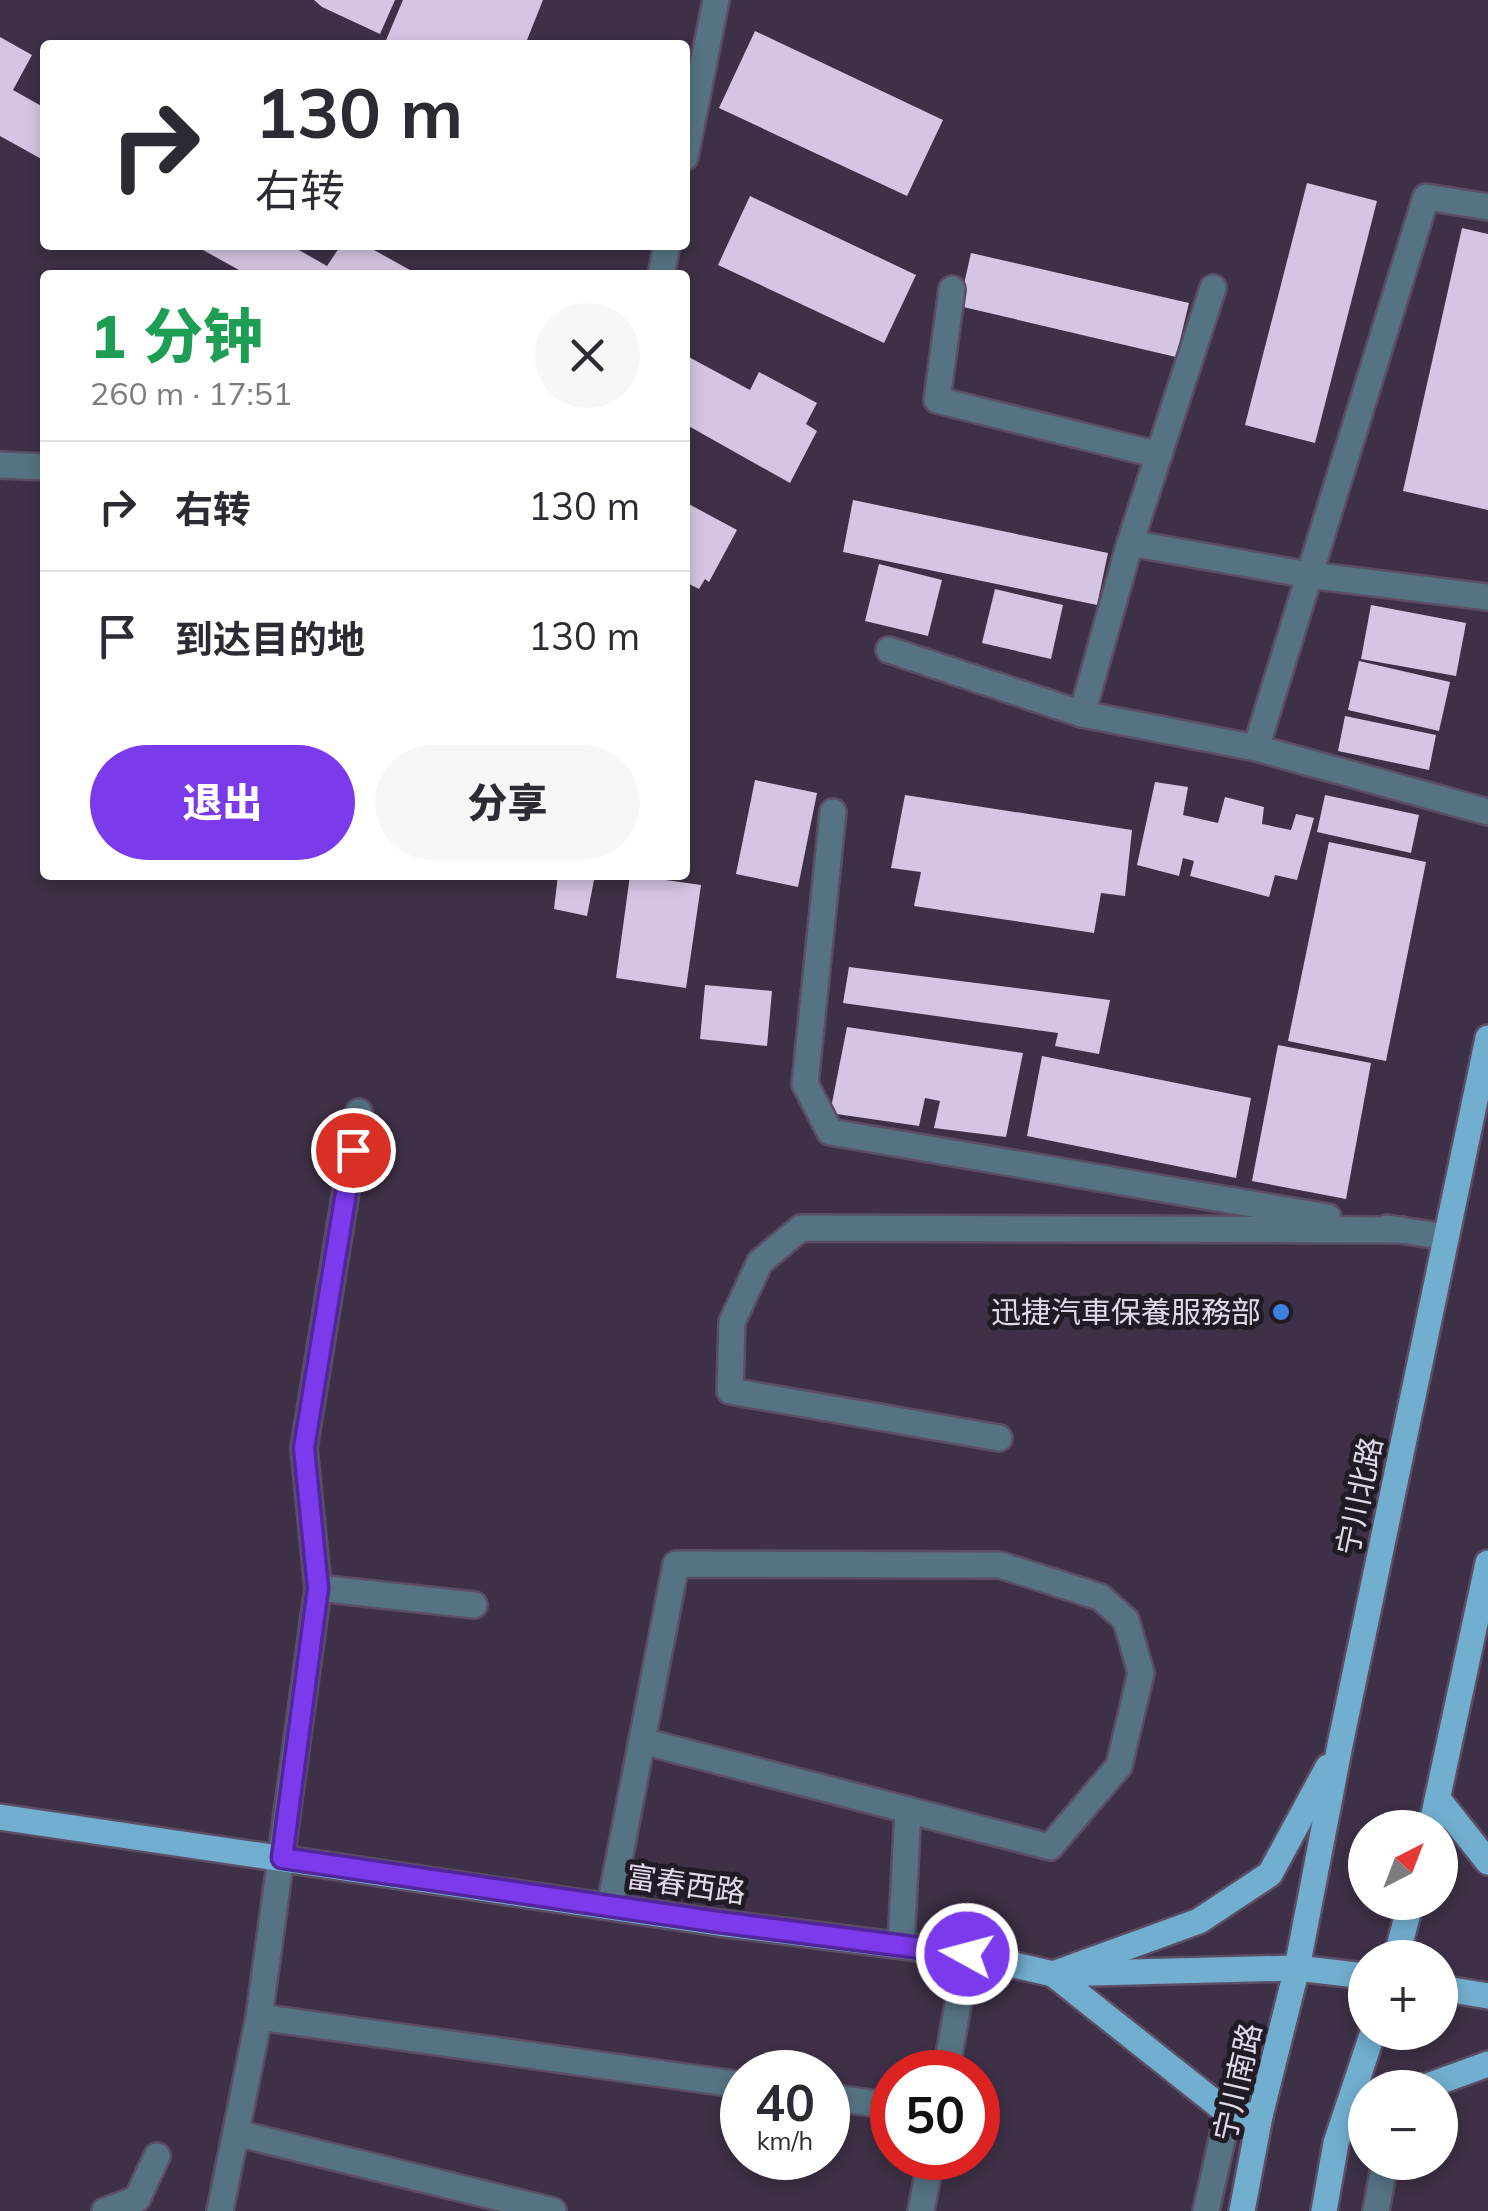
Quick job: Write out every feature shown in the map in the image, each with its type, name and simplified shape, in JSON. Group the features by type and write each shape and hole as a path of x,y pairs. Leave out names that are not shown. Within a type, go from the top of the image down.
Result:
{"main road":[{"name":"宁川北路","path":"1297,1968 1488,1038"},
{"path":"1436,1810 1488,1563"},
{"path":"1053,1974 1198,1921 1270,1874 1340,1745"},
{"path":"1438,1800 1488,1862"},
{"name":"富春西路","path":"0,1817 967,1954 1053,1974 1297,1968 1348,1974"},
{"name":"宁川南路","path":"1242,2211 1260,2116 1297,1968"},
{"path":"1053,1974 1228,2112 1260,2116"},
{"path":"1458,1991 1488,1996"},
{"path":"1324,2211 1336,2143 1367,2050"},
{"path":"1458,2075 1488,2064"},
{"path":"1336,2143 1348,2134"}],"street":[{"path":"690,132 716,0"},
{"path":"1256,748 1426,197 1488,208"},
{"path":"1082,714 1130,543 1213,288"},
{"path":"952,289 937,400 1158,455"},
{"path":"0,465 40,467"},
{"path":"1130,543 1310,575 1488,598"},
{"path":"889,650 1082,714 1256,748 1488,812"},
{"path":"833,812 805,1084 830,1132 1446,1237"},
{"path":"220,2211 259,2016 318,1588 304,1448 359,1112"},
{"path":"999,1438 730,1390 732,1322 760,1262 800,1228 1402,1230"},
{"path":"610,1906 642,1740 676,1564 1000,1565 1100,1597 1126,1620 1141,1673 1120,1766 1050,1847 642,1740"},
{"path":"318,1588 474,1605"},
{"path":"901,1945 908,1810"},
{"path":"950,2050 967,1954"},
{"path":"259,2016 720,2082"},
{"path":"1206,2211 1228,2112"},
{"path":"236,2133 553,2211"},
{"path":"105,2211 137,2199 157,2156"},
{"path":"922,2211 927,2180"},
{"path":"1376,2211 1382,2180"}],"building":[{"path":"314,0 395,0 380,34"},
{"path":"403,0 543,0 527,40 386,40"},
{"path":"755,31 943,120 907,196 719,108"},
{"path":"0,37 32,55 13,90 40,105 40,158 0,136"},
{"path":"1307,183 1377,201 1315,443 1245,425"},
{"path":"750,196 916,275 884,343 718,265"},
{"path":"1462,228 1488,234 1488,510 1403,491"},
{"path":"203,250 299,250 327,266 338,250 374,250 410,270 239,270"},
{"path":"971,253 1189,303 1176,357 959,306"},
{"path":"690,358 750,390 759,372 817,403 806,424 817,431 790,483 690,427"},
{"path":"853,500 1108,553 1097,605 843,552"},
{"path":"690,505 737,530 709,582 705,579 699,589 690,584"},
{"path":"879,564 942,580 928,636 865,621"},
{"path":"995,589 1063,605 1051,659 982,643"},
{"path":"1371,605 1466,623 1456,676 1361,659"},
{"path":"1359,661 1450,682 1439,731 1348,710"},
{"path":"1345,716 1436,735 1429,770 1338,751"},
{"path":"755,780 817,793 798,887 736,874"},
{"path":"1155,782 1188,787 1183,815 1218,823 1225,797 1264,807 1262,824 1291,830 1296,814 1314,818 1297,880 1275,875 1269,897 1190,876 1194,861 1183,858 1179,876 1137,865"},
{"path":"905,795 1132,830 1125,896 1101,893 1094,933 914,906 921,872 891,868"},
{"path":"1325,795 1419,815 1411,853 1317,832"},
{"path":"1329,842 1426,862 1386,1061 1288,1041"},
{"path":"557,880 594,880 587,916 554,909"},
{"path":"629,880 701,885 686,988 616,978"},
{"path":"849,967 1110,1000 1099,1054 1055,1046 1058,1033 843,1003"},
{"path":"705,985 772,991 767,1046 700,1039"},
{"path":"847,1027 1023,1053 1006,1137 934,1128 940,1101 925,1098 919,1126 830,1113"},
{"path":"1278,1045 1371,1063 1346,1199 1252,1181"},
{"path":"1042,1056 1251,1098 1236,1178 1027,1136"}],"place":[{"name":"迅捷汽車保養服務部","path":"1281,1312"}],"route":[{"path":"353,1150 304,1448 318,1588 282,1858 967,1954"}]}
